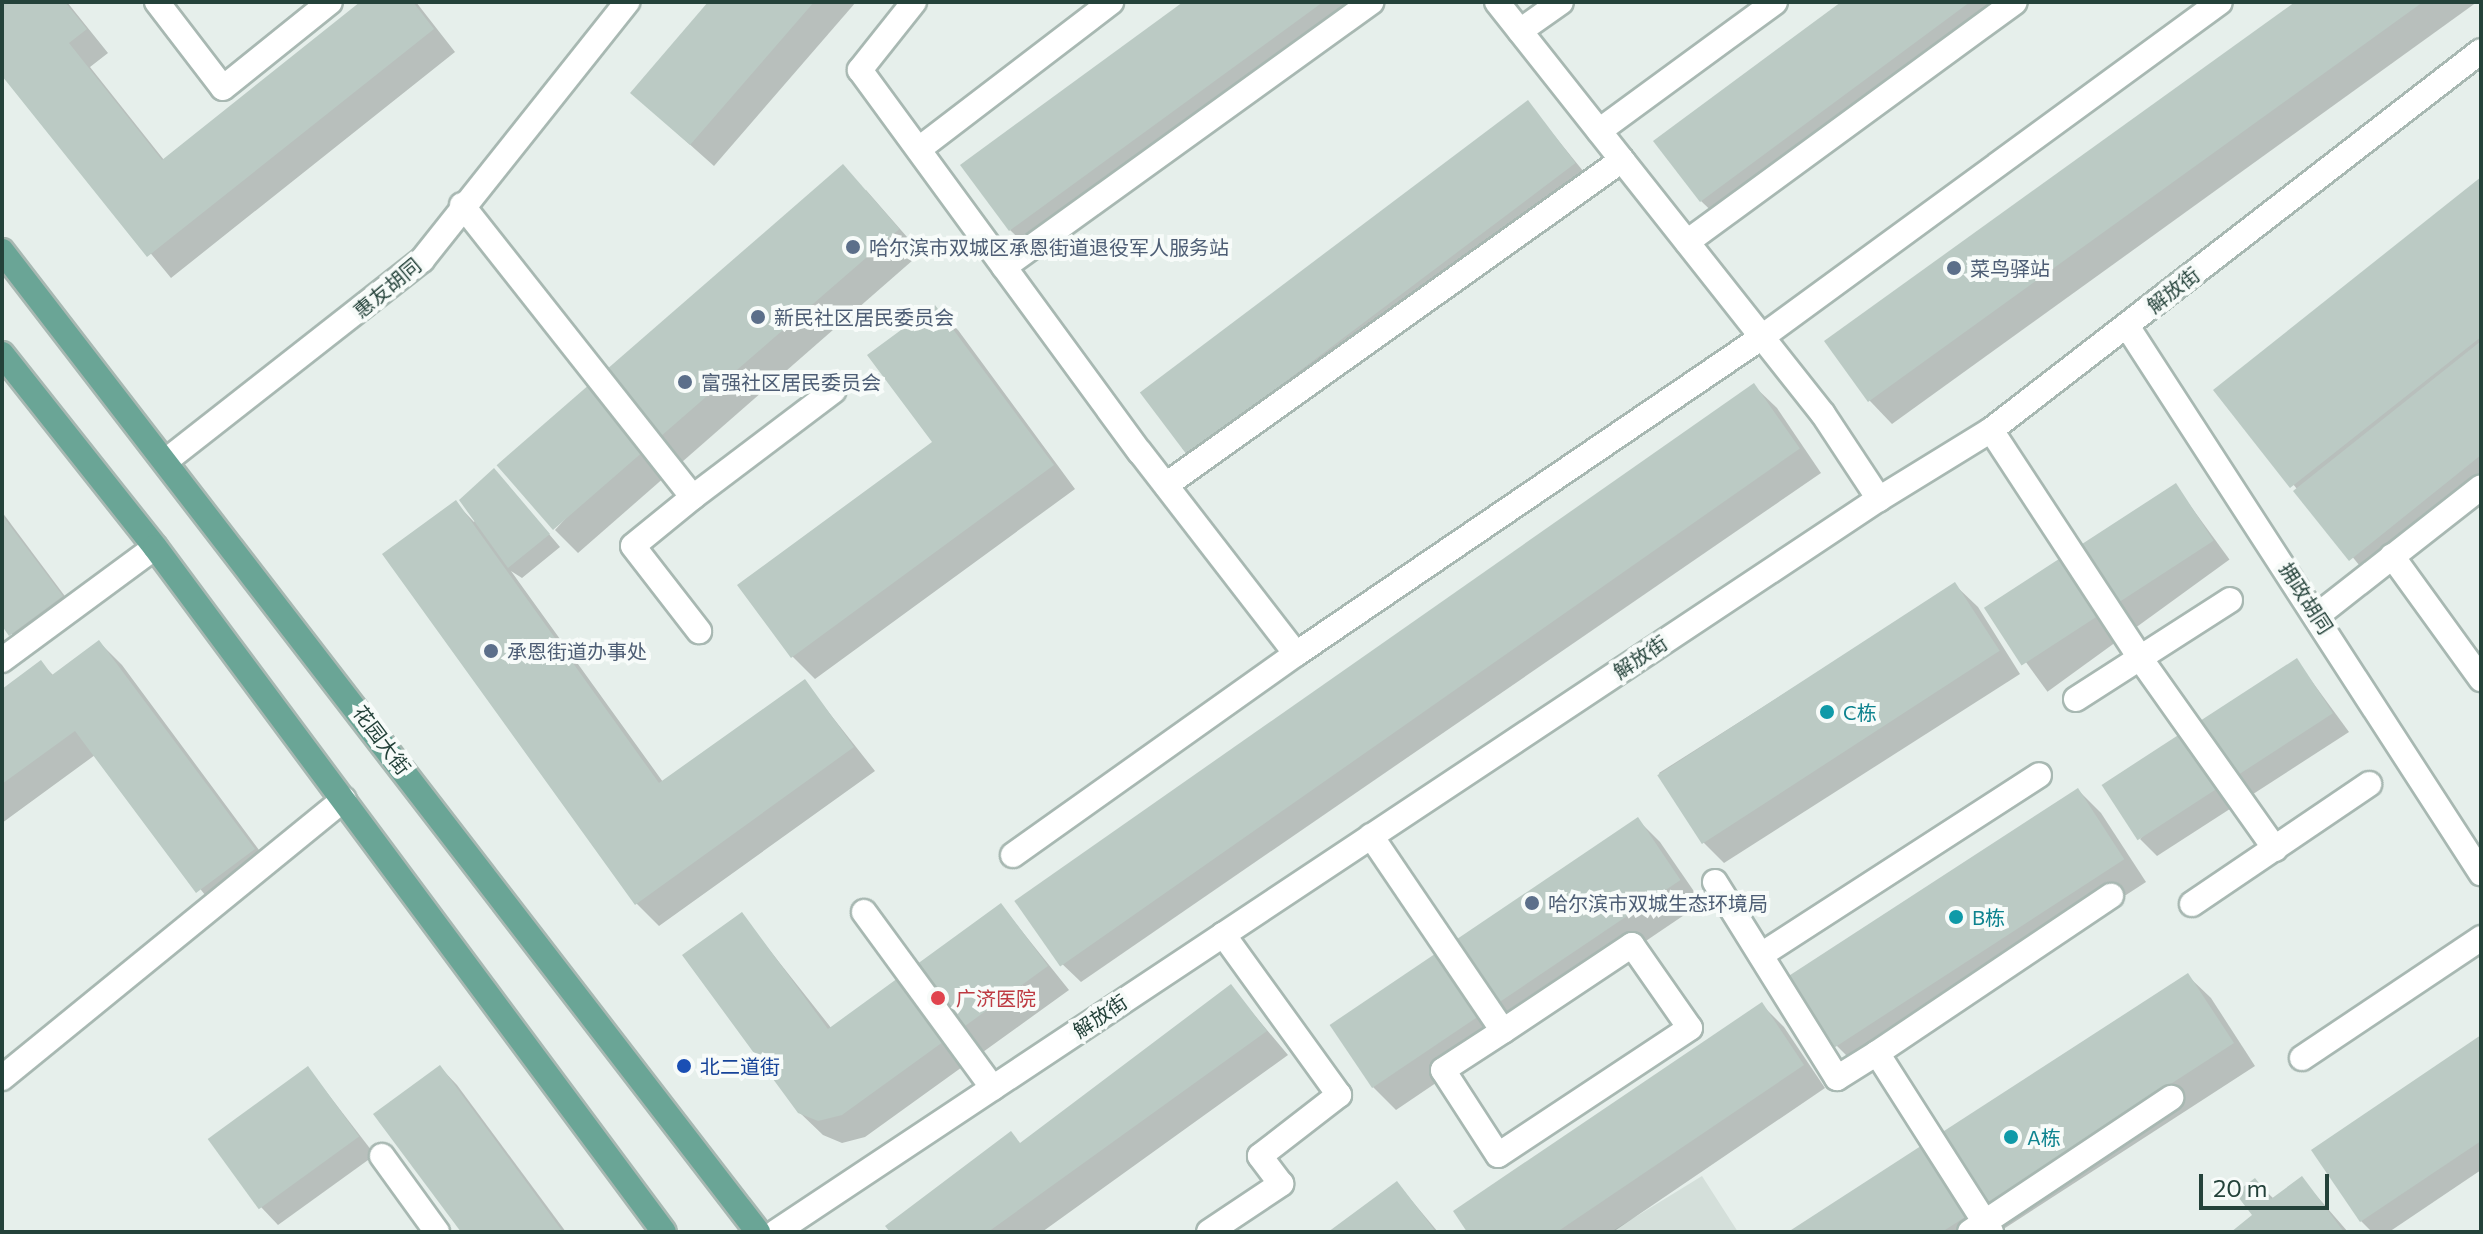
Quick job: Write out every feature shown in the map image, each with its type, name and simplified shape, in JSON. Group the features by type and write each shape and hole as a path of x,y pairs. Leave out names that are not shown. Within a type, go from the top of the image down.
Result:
{"main road":[{"name":"花园大街","path":"2,251 167,460 758,1232"},
{"path":"2,354 155,547 664,1232"}],"street":[{"path":"157,2 223,88 330,2"},
{"name":"惠友胡同","path":"167,460 422,260 462,205 573,75 627,2"},
{"path":"914,2 860,70 1166,485 1296,654"},
{"path":"919,149 1111,2"},
{"path":"1004,267 1371,2"},
{"path":"1497,2 1823,414 1879,499"},
{"path":"1520,31 1561,2"},
{"path":"1599,131 1775,2"},
{"path":"1687,242 2015,2"},
{"path":"1013,855 1296,654 1762,337 2220,2"},
{"name":"解放街","path":"776,1232 1879,499 1991,430 2481,51"},
{"path":"1166,485 1622,160"},
{"path":"462,205 693,497"},
{"name":"拥政胡同","path":"2127,326 2318,615 2481,873"},
{"path":"699,631 633,546 833,391"},
{"path":"1991,430 2140,658 2275,849"},
{"path":"2318,615 2481,487"},
{"path":"2,660 155,547"},
{"path":"2392,556 2481,679"},
{"path":"2076,699 2230,600"},
{"path":"1761,955 2039,775"},
{"path":"2192,904 2369,784"},
{"path":"2,1078 344,799"},
{"path":"1371,836 1503,1031"},
{"path":"1715,882 1837,1078 2111,896"},
{"path":"864,912 993,1088"},
{"path":"1209,1232 1281,1184 1260,1156 1339,1095 1223,934"},
{"path":"2302,1058 2481,938"},
{"path":"1632,945 1690,1028 1498,1155 1443,1070 1503,1031 1632,945"},
{"path":"1877,1053 1982,1229 2171,1098"},
{"path":"382,1156 437,1232"}],"shaded area":[{"path":"1702,1176 1738,1232 1611,1232"}],"building":[{"path":"7,2 65,2 87,29 69,43 162,160 360,2 413,2 434,29 147,257 2,76 2,6"},
{"path":"708,2 814,2 690,145 630,93"},
{"path":"1183,2 1323,2 1009,231 960,165"},
{"path":"1841,2 1970,2 1700,202 1653,141"},
{"path":"2295,2 2423,2 1868,402 1824,341"},
{"path":"1528,100 1576,163 1187,456 1140,392"},
{"path":"843,164 899,229 553,530 497,465"},
{"path":"2481,177 2481,337 2290,488 2213,390"},
{"path":"935,305 1054,465 791,658 737,585 932,442 867,355"},
{"path":"2481,341 2481,455 2349,561 2293,491"},
{"path":"1754,383 1800,449 1060,966 1014,901"},
{"path":"494,468 550,534 508,568 459,500"},
{"path":"2176,483 2214,541 2022,666 1984,608"},
{"path":"456,500 659,783 805,679 854,747 635,905 382,554"},
{"path":"2,515 63,596 9,636 2,626"},
{"name":"C栋","path":"1955,582 2000,651 1702,844 1657,775"},
{"path":"99,640 255,849 196,893 75,731 2,784 2,689 41,660 52,675"},
{"path":"2297,658 2333,713 2138,840 2102,785"},
{"name":"B栋","path":"2078,788 2124,859 1835,1047 1789,976"},
{"path":"1638,817 1680,880 1372,1088 1330,1025"},
{"name":"广济医院","path":"1001,903 1048,966 842,1115 818,1121 798,1113 682,955 742,912 828,1029"},
{"name":"A栋","path":"2188,973 2234,1043 1942,1232 1788,1232"},
{"path":"1231,984 1267,1031 988,1232 890,1232 885,1226 1011,1131 1020,1143"},
{"path":"1762,1002 1804,1065 1557,1232 1467,1232 1453,1211"},
{"path":"2481,1035 2481,1141 2360,1222 2311,1150"},
{"path":"440,1065 563,1232 461,1232 373,1114"},
{"path":"308,1066 359,1136 259,1209 208,1139"},
{"path":"2302,1176 2344,1232 2231,1232 2252,1215 2235,1193 2255,1178 2271,1199"},
{"path":"1397,1181 1436,1232 1328,1232"}],"place":[{"name":"哈尔滨市双城区承恩街道退役军人服务站","path":"853,247"},
{"name":"菜鸟驿站","path":"1954,268"},
{"name":"新民社区居民委员会","path":"758,317"},
{"name":"富强社区居民委员会","path":"685,382"},
{"name":"承恩街道办事处","path":"491,651"},
{"name":"C栋","path":"1827,712"},
{"name":"哈尔滨市双城生态环境局","path":"1532,903"},
{"name":"B栋","path":"1956,917"},
{"name":"广济医院","path":"938,998"},
{"name":"北二道街","path":"684,1066"},
{"name":"A栋","path":"2011,1137"}]}
